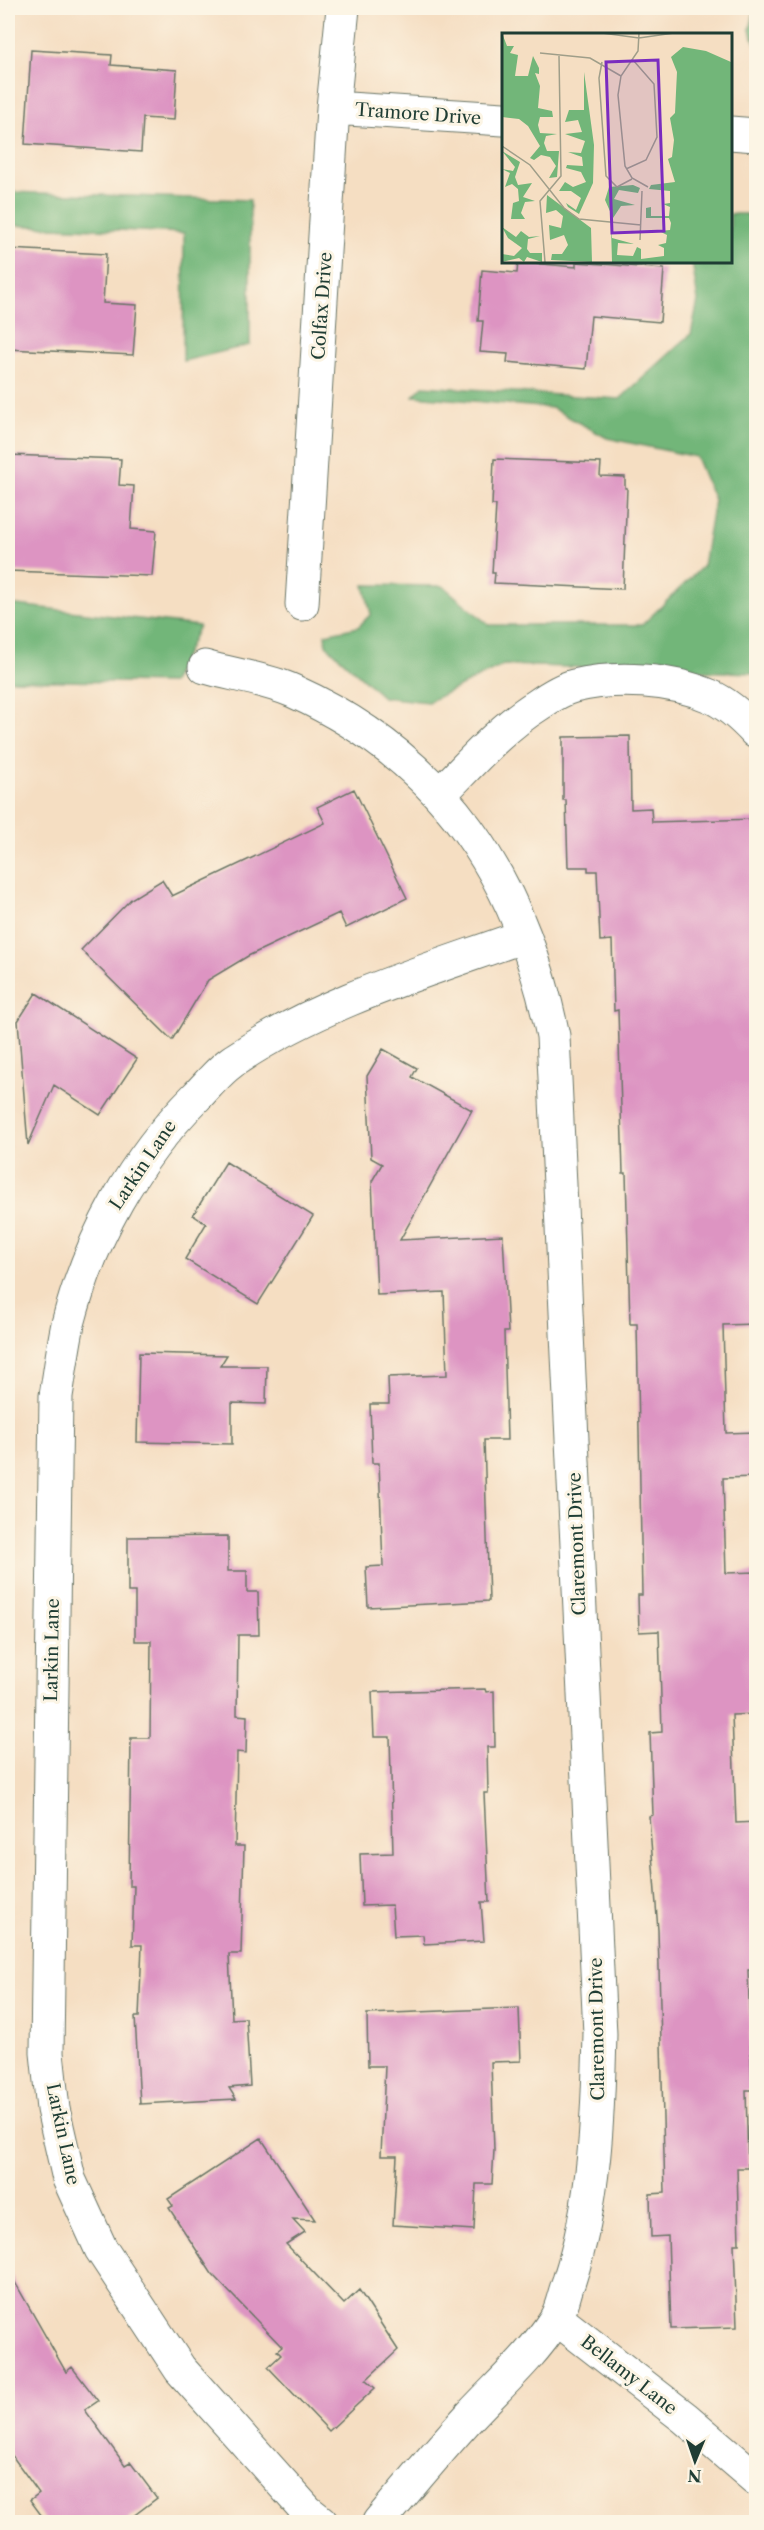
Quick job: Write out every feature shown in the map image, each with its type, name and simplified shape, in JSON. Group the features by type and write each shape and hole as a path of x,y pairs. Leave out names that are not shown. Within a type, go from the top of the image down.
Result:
{"street":[{"name":"Colfax Drive","path":"302,604 333,108 343,8"},
{"name":"Tramore Drive","path":"333,108 502,119"},
{"path":"731,133 756,135"},
{"name":"Claremont Drive","path":"205,667 291,691 386,745 440,794 484,849 524,936 543,987 553,1036 600,2034 598,2117 587,2211 574,2265 556,2318 524,2362 464,2423 379,2523"},
{"path":"440,794 499,736 537,705 573,686 613,681 661,683 710,696 741,716 756,732"},
{"name":"Larkin Lane","path":"321,2523 307,2511 180,2369 101,2249 67,2169 53,2109 47,2053 56,1396 69,1324 90,1262 116,1199 165,1128 233,1060 295,1024 374,991 524,936"},
{"name":"Bellamy Lane","path":"556,2318 649,2388 756,2479"}],"green space":[{"path":"756,8 756,45 750,30"},
{"path":"8,192 250,200 250,345 183,361 184,233 8,225"},
{"path":"731,214 747,214 756,229 756,673 504,665 428,702 383,697 326,645 325,634 358,627 371,614 364,585 443,586 489,625 642,625 703,566 714,500 696,457 607,438 552,408 413,396 423,386 620,399 691,334 698,301 692,262 731,262"},
{"path":"8,604 199,626 172,683 8,680"}],"building":[{"path":"31,50 112,55 111,65 177,70 174,120 143,118 141,152 25,144"},
{"path":"8,249 106,254 103,303 137,305 133,355 8,349"},
{"path":"518,262 576,267 576,262 664,269 660,322 591,316 586,369 507,362 508,354 480,352 483,321 478,321 482,270 517,273"},
{"path":"8,455 121,459 119,485 134,486 131,529 156,531 152,576 8,571"},
{"path":"494,459 601,463 600,476 625,477 625,488 627,488 623,589 494,583 495,573 492,573 496,505 492,505"},
{"path":"630,736 631,809 651,808 652,822 756,819 756,1324 723,1325 726,1433 756,1432 756,1477 723,1478 726,1573 756,1572 756,1714 732,1715 736,1823 756,1822 756,1970 748,1970 752,2090 746,2090 748,2168 737,2168 739,2244 734,2244 737,2327 671,2329 668,2236 651,2237 650,2194 665,2193 658,1930 649,1816 653,1815 650,1733 662,1732 659,1631 639,1632 638,1595 642,1595 637,1324 630,1324 626,1173 623,1173 618,1010 614,1011 612,940 600,941 597,871 588,871 588,867 568,867 566,800 563,800 563,737"},
{"path":"354,789 407,898 346,928 339,913 248,956 208,980 172,1040 81,950 131,899 162,880 172,896 325,823 317,807"},
{"path":"36,993 137,1059 100,1115 54,1085 28,1145 18,1021"},
{"path":"383,1049 417,1068 412,1077 472,1110 400,1240 503,1235 508,1332 504,1332 507,1440 484,1440 489,1601 368,1607 366,1567 383,1566 379,1463 372,1463 370,1404 389,1404 388,1377 447,1375 444,1292 377,1295 372,1181 382,1164 371,1158 367,1076"},
{"path":"226,1162 313,1216 258,1304 185,1259 206,1224 193,1215"},
{"path":"139,1353 227,1355 220,1366 267,1366 266,1404 232,1403 232,1444 137,1442"},
{"path":"228,1536 228,1571 247,1571 247,1592 258,1592 259,1635 238,1635 237,1715 247,1716 246,1753 237,1752 235,1846 244,1846 241,1954 229,1954 232,2019 246,2018 250,2086 229,2088 236,2099 140,2104 135,2017 139,2017 142,1945 132,1945 134,1886 129,1886 131,1738 150,1738 151,1641 135,1641 135,1592 128,1592 128,1537"},
{"path":"485,1689 486,1692 494,1691 495,1747 487,1747 488,1793 484,1793 489,1902 481,1902 484,1941 424,1944 423,1935 394,1936 392,1905 362,1906 360,1854 393,1853 390,1737 374,1737 372,1692"},
{"path":"519,2008 521,2061 491,2062 494,2150 492,2184 476,2184 474,2230 393,2225 397,2156 381,2156 385,2066 368,2066 367,2014"},
{"path":"261,2138 315,2220 293,2219 305,2232 286,2244 344,2304 359,2290 398,2350 366,2380 375,2388 329,2431 268,2367 281,2355 277,2351 282,2347 212,2274 169,2208 173,2206 168,2199"},
{"path":"8,2270 66,2372 72,2367 98,2401 85,2410 125,2465 130,2462 157,2498 124,2523 47,2523 30,2500 39,2493 8,2450"}]}
